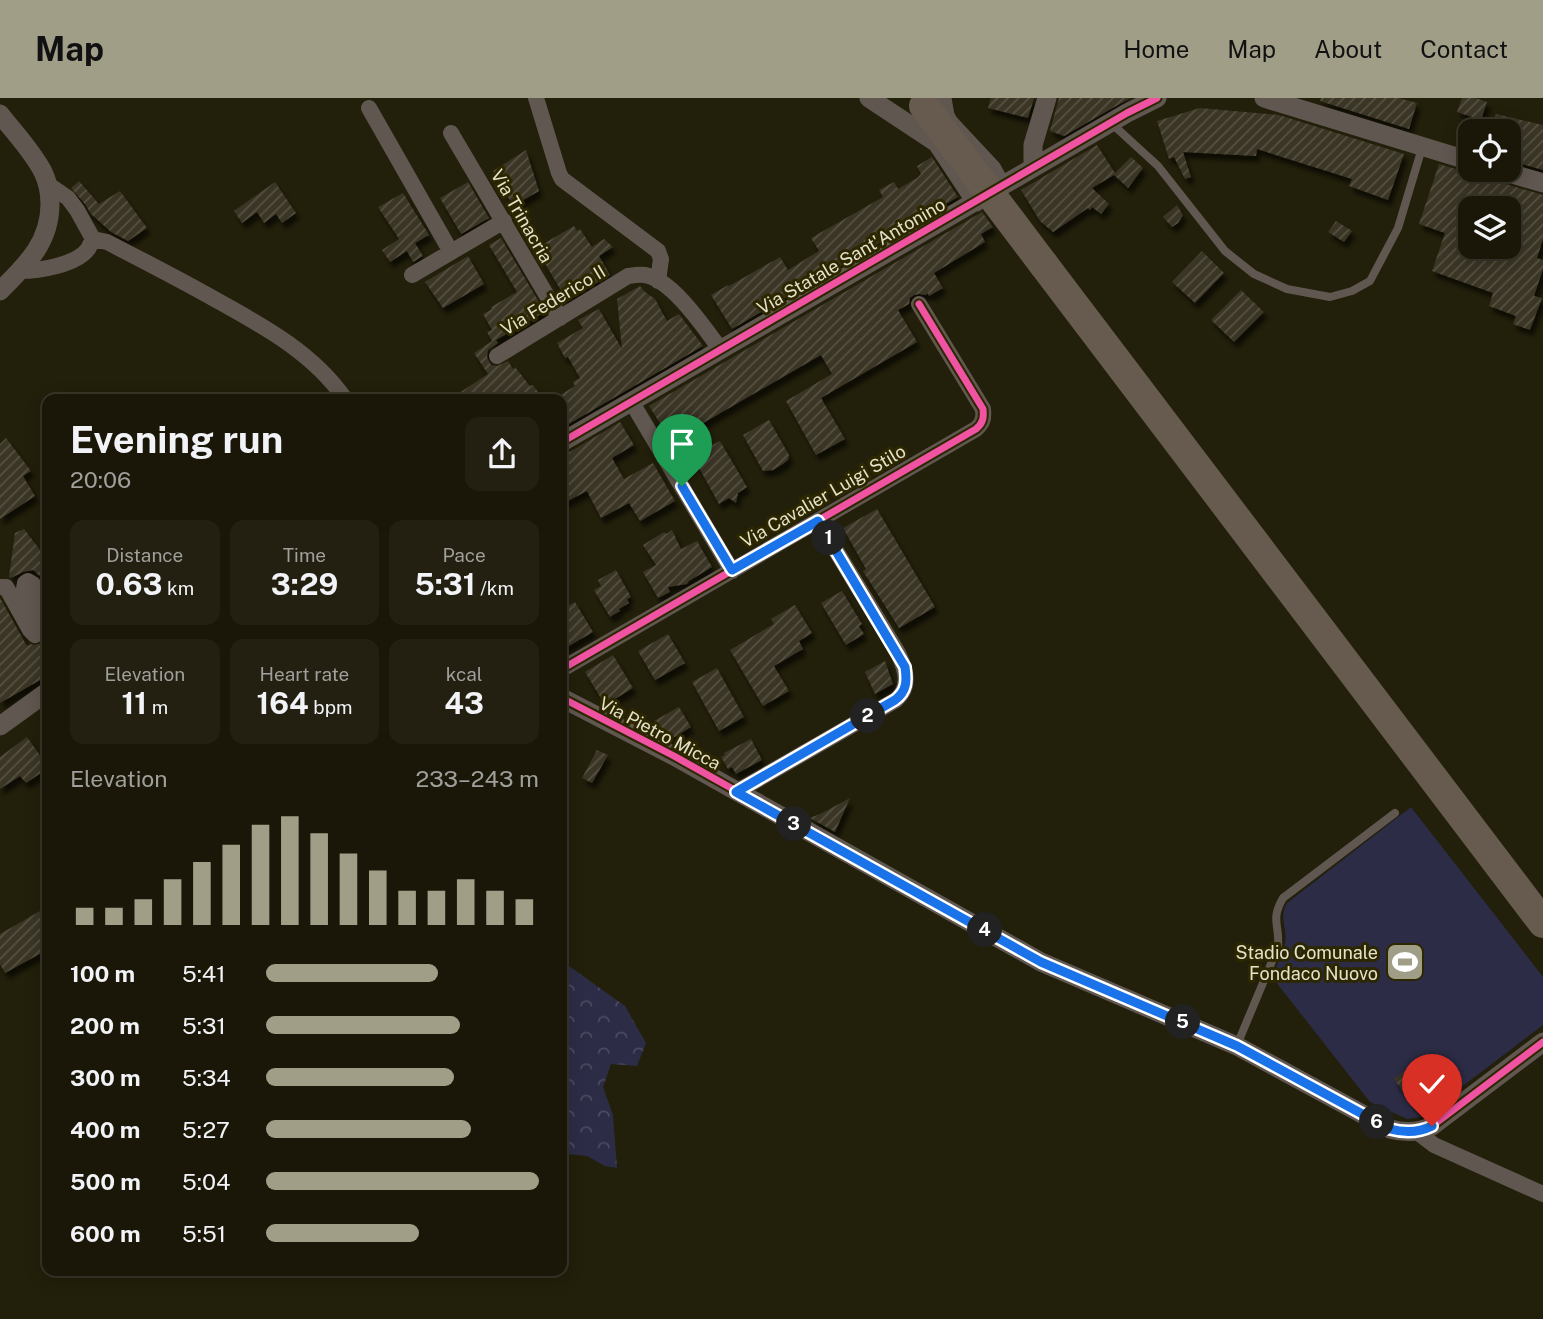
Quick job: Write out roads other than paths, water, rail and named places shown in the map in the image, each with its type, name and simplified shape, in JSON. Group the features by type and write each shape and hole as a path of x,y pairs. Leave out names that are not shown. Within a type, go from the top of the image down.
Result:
{"highway":[{"path":"928,108 1543,923"}],"street":[{"path":"536,98 562,179 659,251 659,281 687,304 721,350"},
{"path":"869,98 928,108 950,123 998,180 996,190"},
{"path":"987,164 1029,171 1033,145 1047,98"},
{"name":"Via Statale Sant'Antonino","path":"567,439 1157,98"},
{"path":"1264,98 1458,157"},
{"path":"369,108 451,252"},
{"path":"928,108 937,143 976,202"},
{"path":"0,114 41,167 48,185 50,210 46,232 38,248 0,291"},
{"name":"Via Trinacria","path":"451,133 560,318"},
{"path":"1521,176 1543,183"},
{"path":"48,185 68,198 93,239 120,248 282,338 319,368 341,394"},
{"path":"412,275 504,221"},
{"path":"20,271 41,271 61,265 88,250 93,239"},
{"name":"Via Federico II","path":"497,356 628,276 648,275 659,281"},
{"name":"Via Cavalier Luigi Stilo","path":"567,666 967,436 981,424 984,417 979,401 919,304"},
{"path":"632,401 732,570"},
{"path":"736,792 895,700 903,694 906,685 905,667 898,653 818,521"},
{"path":"0,587 6,587 32,633 37,634 38,629 24,589 25,583 33,584 42,601"},
{"path":"0,726 42,695"},
{"name":"Via Pietro Micca","path":"567,701 674,756 1041,962 1237,1046 1390,1129 1417,1132 1434,1145 1543,1194"},
{"path":"1417,1132 1440,1121 1543,1042"}],"lane":[{"path":"1111,123 1158,166 1225,251 1254,274 1287,289 1330,297 1352,291 1370,281 1398,228 1423,147"},
{"path":"1237,1046 1278,947 1275,915 1283,898 1395,813"}],"place":[{"name":"Stadio Comunale Fondaco Nuovo","path":"1405,962"}]}
